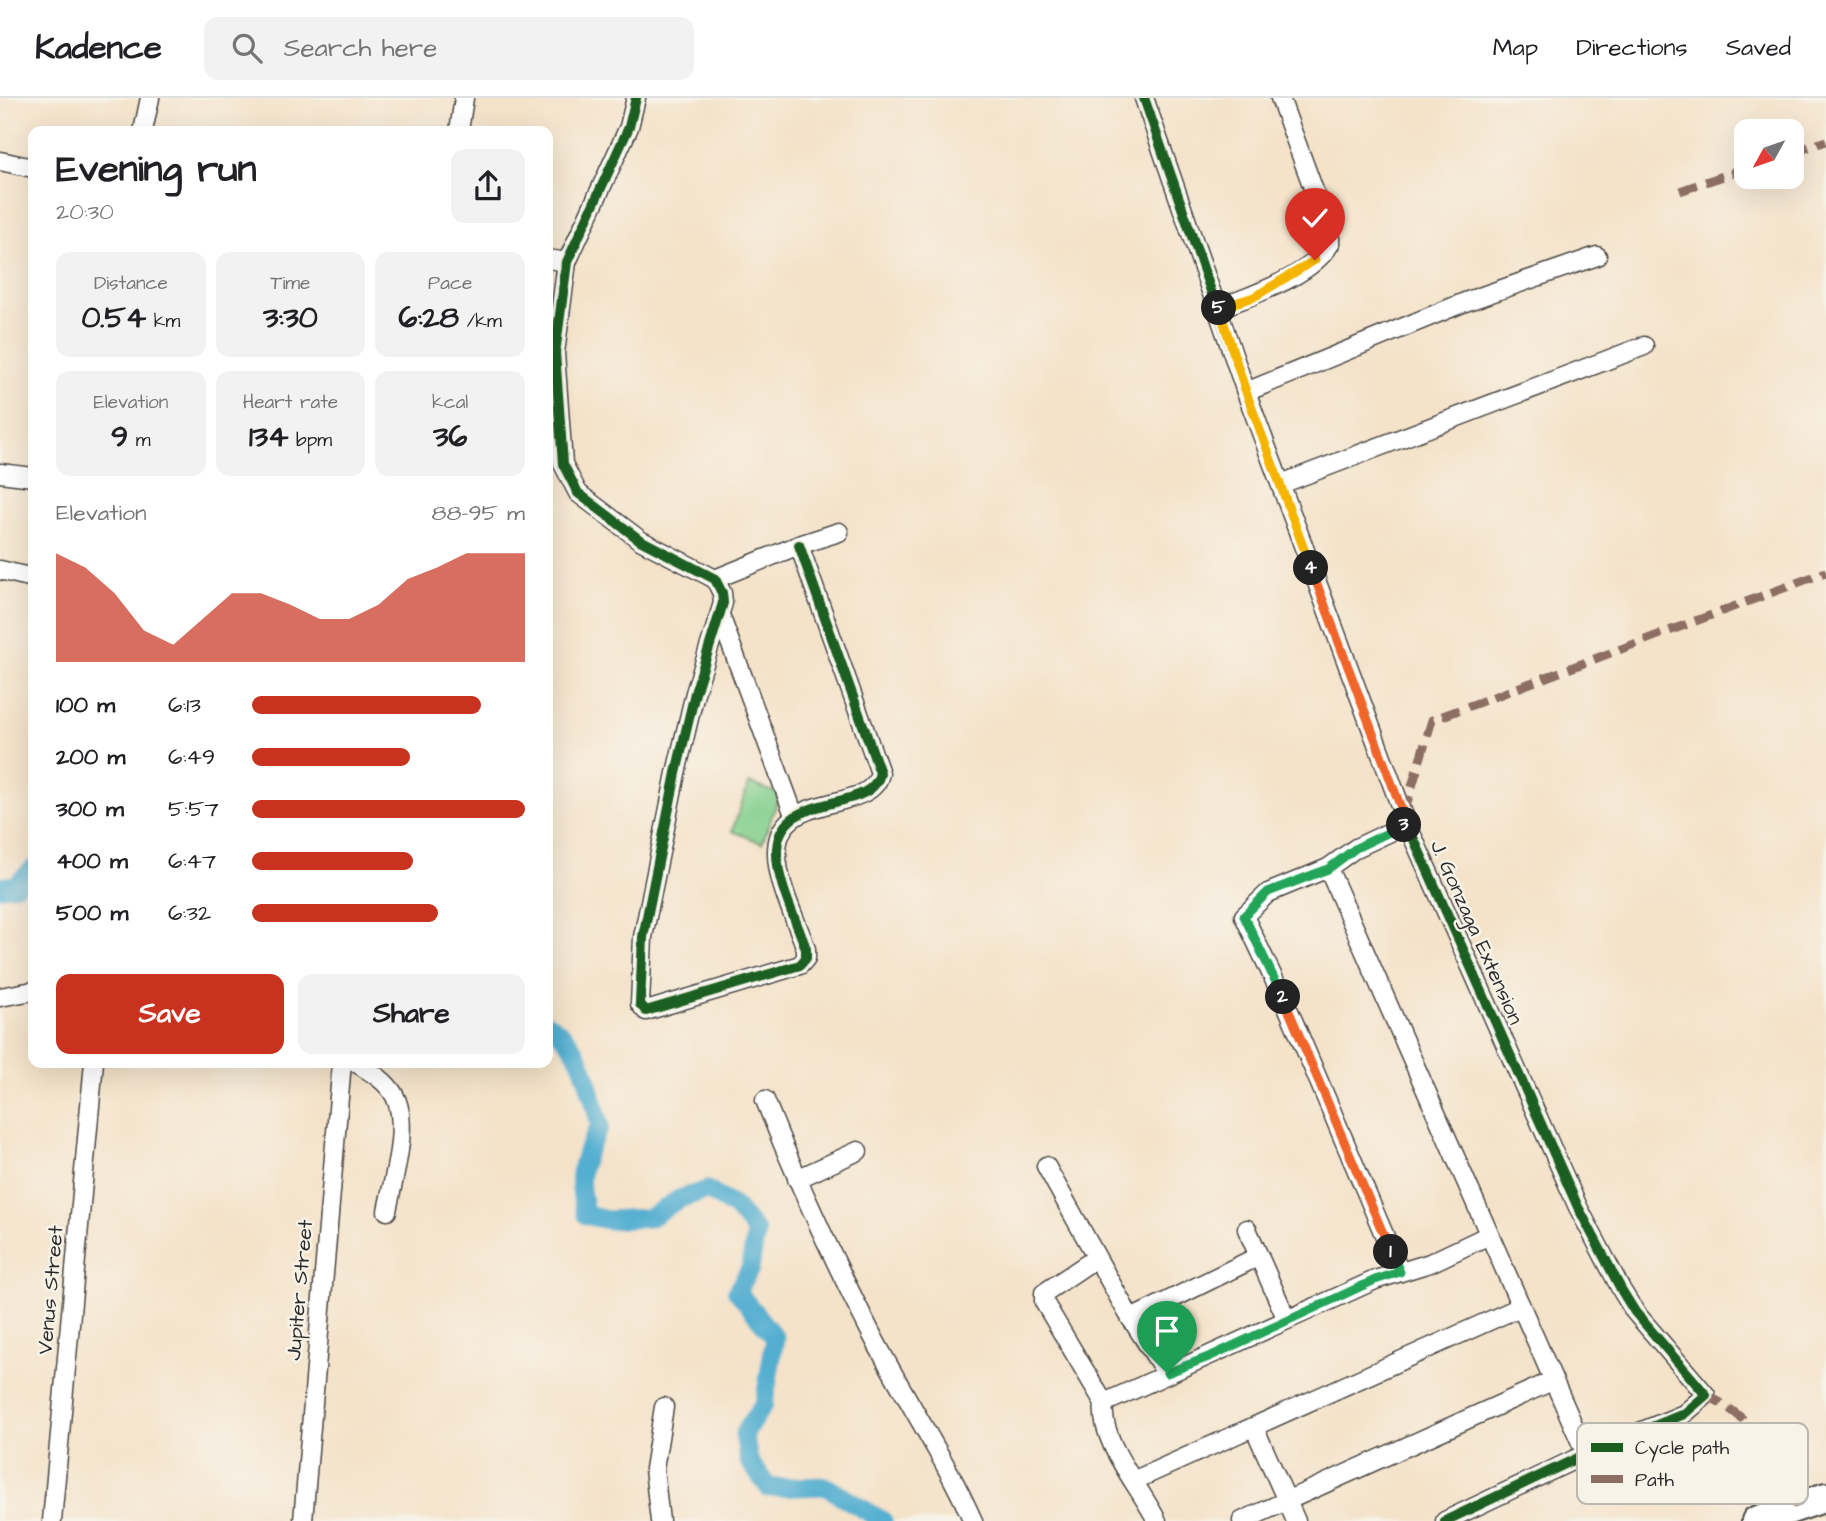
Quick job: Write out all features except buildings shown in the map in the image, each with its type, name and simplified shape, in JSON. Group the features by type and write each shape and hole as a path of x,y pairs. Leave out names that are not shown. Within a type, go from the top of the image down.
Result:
{"main road":[{"path":"1808,1503 1826,1497"},
{"path":"1756,1521 1806,1504"}],"street":[{"path":"145,126 150,98"},
{"path":"459,126 464,98"},
{"path":"636,98 629,127 567,262 555,353 563,464 578,493 649,545 715,579 722,593 720,615 695,693 678,762 643,937 639,987 640,1004 646,1011 800,965 806,958 806,948 778,865 779,837 794,816 869,790 879,781 880,773 799,545"},
{"name":"J. Gonzaga Extension","path":"1144,98 1246,392 1407,824 1578,1207 1635,1312 1706,1395 1684,1414 1662,1423"},
{"path":"1218,309 1271,287 1315,260 1330,244 1330,234 1280,98"},
{"path":"0,161 28,167"},
{"path":"1246,392 1465,302 1597,256"},
{"path":"553,260 567,262"},
{"path":"1281,484 1644,346"},
{"path":"0,473 28,476"},
{"path":"715,579 839,532"},
{"path":"0,570 28,577"},
{"path":"720,615 794,816"},
{"path":"1400,1272 1289,1011 1244,916 1268,892 1328,869 1356,848 1407,824"},
{"path":"1328,869 1577,1435"},
{"path":"0,997 28,991"},
{"name":"Venus Street","path":"52,1521 93,1068"},
{"name":"Jupiter Street","path":"303,1521 341,1068"},
{"path":"365,1068 377,1075 394,1094 402,1117 387,1211"},
{"path":"765,1100 797,1179 871,1333 935,1445 973,1521"},
{"path":"797,1179 858,1151"},
{"path":"1046,1166 1131,1319 1167,1373"},
{"path":"1247,1229 1287,1320"},
{"path":"1104,1403 1287,1320 1400,1272 1430,1263 1489,1235"},
{"path":"1131,1319 1259,1256"},
{"path":"1096,1258 1043,1296 1104,1403 1102,1415 1107,1431 1157,1521"},
{"path":"1135,1480 1520,1307"},
{"path":"1242,1521 1552,1381"},
{"path":"660,1521 654,1469 664,1407"},
{"path":"1254,1426 1296,1521"},
{"path":"1445,1521 1577,1458"}],"green space":[{"path":"749,783 780,794 762,843 732,831"}],"waterway":[{"path":"0,887 16,885 28,874"},
{"path":"553,1027 560,1032 577,1055 588,1082 600,1126 588,1149 582,1169 581,1190 586,1215 607,1220 649,1218 679,1199 707,1190 735,1207 756,1232 750,1269 737,1291 775,1338 764,1404 744,1434 749,1461 769,1488 825,1486 883,1521"}],"marked path":[{"path":"1804,149 1826,141"},
{"path":"1680,191 1734,172"},
{"path":"1404,813 1432,720 1826,572"},
{"path":"1706,1395 1723,1404 1747,1423"}],"cycle path":[{"path":"636,98 629,127 567,262 555,353 563,464 578,493 640,540 715,579 722,593 723,603 695,693 676,773 643,937 640,1004 646,1011 800,965 806,958 806,949 783,887 778,862 777,850 782,831 793,818 808,810 861,794 873,786 880,773 799,545"},
{"path":"1144,98 1246,392 1407,824 1578,1207 1635,1312 1706,1395 1684,1414 1662,1423"},
{"path":"1445,1521 1577,1458"}],"route":[{"path":"1167,1373 1211,1356 1375,1280 1400,1272 1289,1011 1244,916 1268,892 1328,869 1356,848 1407,824 1246,392 1218,309 1254,297 1315,260"}]}
